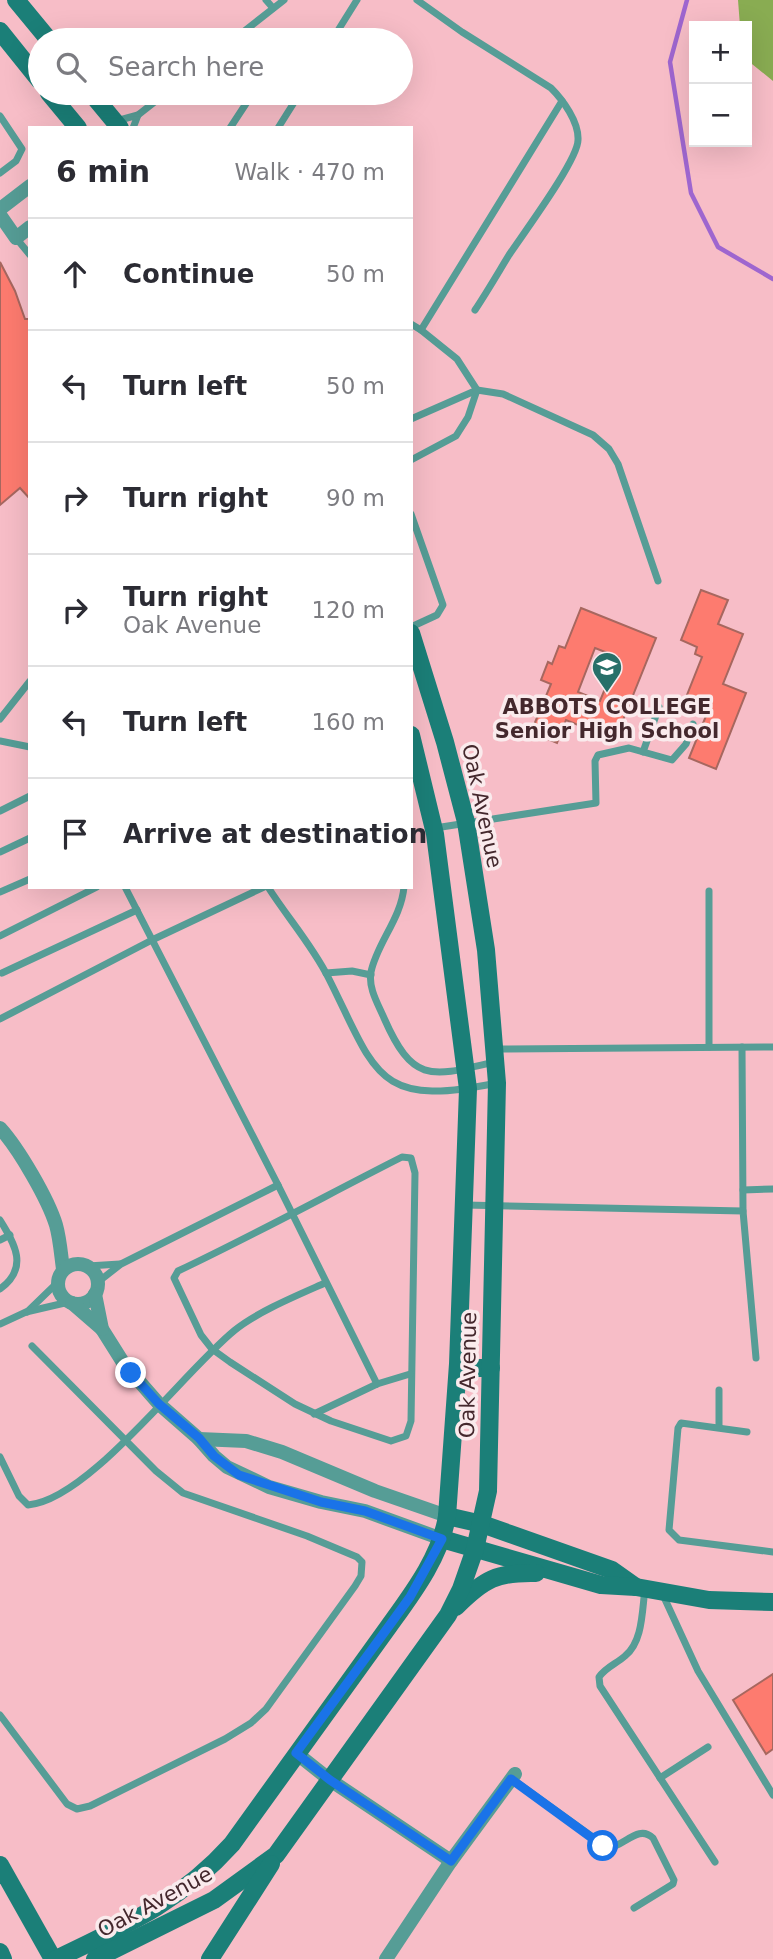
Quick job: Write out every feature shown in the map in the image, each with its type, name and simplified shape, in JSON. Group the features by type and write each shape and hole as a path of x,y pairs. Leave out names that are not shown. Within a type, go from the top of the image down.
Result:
{"street":[{"path":"16,0 39,28"},
{"path":"0,31 28,67"},
{"path":"59,105 76,126"},
{"path":"99,105 113,126"},
{"path":"0,209 28,188"},
{"path":"0,215 16,238 28,229"},
{"name":"Oak Avenue","path":"95,1959 214,1900 276,1855 448,1615 461,1589 482,1524 488,1491 497,1083 486,950 466,822 445,741 413,640"},
{"name":"Oak Avenue","path":"55,1959 160,1906 200,1877 232,1844 410,1597 442,1539 458,1368 468,1089 434,828 413,743"},
{"path":"1,1126 37,1186 57,1228 85,1265"},
{"path":"57,1228 61,1295 102,1329 124,1364 159,1404 199,1438 214,1456 239,1475 321,1502 365,1511 442,1539 601,1585 647,1589 709,1600 773,1602"},
{"path":"60,1276 75,1263 93,1270 102,1329"},
{"path":"70,1303 85,1303 97,1288"},
{"path":"458,1368 491,1368"},
{"path":"199,1438 246,1441 282,1452 375,1491 446,1516 482,1524 612,1570 647,1589"},
{"path":"448,1615 470,1593 495,1576 513,1572 564,1574"},
{"path":"296,1753 330,1780 451,1861"},
{"path":"386,1959 451,1861 513,1776"},
{"path":"210,1959 276,1855"},
{"path":"0,1865 55,1959"},
{"path":"0,1952 3,1959"}],"lane":[{"path":"266,0 273,8"},
{"path":"340,28 357,0"},
{"path":"417,0 551,88 562,101 578,139 576,149 558,182 475,310"},
{"path":"248,28 282,1"},
{"path":"421,330 562,101"},
{"path":"113,126 138,115 151,105"},
{"path":"231,126 245,105"},
{"path":"279,126 292,105"},
{"path":"134,126 138,115"},
{"path":"0,116 22,149 16,161 0,173"},
{"path":"16,238 28,253"},
{"path":"413,325 457,359 477,390"},
{"path":"413,459 456,436 468,417 477,390"},
{"path":"413,418 477,390 503,394 593,435 603,442 618,464 658,581"},
{"path":"413,520 443,605 437,615 413,626"},
{"path":"0,719 28,684"},
{"path":"643,752 659,707"},
{"path":"434,828 596,803 595,761 598,755 629,748 672,760 686,744 693,724"},
{"path":"0,741 28,747"},
{"path":"0,811 28,797"},
{"path":"0,852 28,839"},
{"path":"0,892 28,880"},
{"path":"0,936 92,889"},
{"path":"126,889 377,1384"},
{"path":"0,1019 152,940 262,889"},
{"path":"267,889 326,973 361,1045 376,1068 387,1078 398,1086 416,1091 468,1089 497,1083"},
{"path":"403,889 396,916 371,975 372,988 404,1056 420,1069 437,1073 467,1069 494,1056 773,1047"},
{"path":"709,891 709,1047"},
{"path":"2,973 137,910"},
{"path":"326,973 352,971 371,975"},
{"path":"742,1047 743,1210 756,1358"},
{"path":"402,1157 411,1158 415,1173 411,1421 406,1436 391,1441 314,1414 252,1377 212,1349 196,1327 174,1274 402,1157"},
{"path":"97,1288 121,1264 278,1185"},
{"path":"743,1190 773,1189"},
{"path":"464,1205 743,1210"},
{"path":"0,1220 15,1242 17,1256 13,1273 0,1289"},
{"path":"0,1240 9,1235"},
{"path":"85,1265 121,1264"},
{"path":"26,1312 60,1276"},
{"path":"0,1457 19,1496 27,1505 85,1478 212,1349 244,1324 325,1283"},
{"path":"0,1324 26,1312 70,1303"},
{"path":"0,1714 67,1804 77,1809 90,1806 225,1739 251,1723 266,1709 361,1576 362,1562 357,1557 307,1536 183,1493 156,1471 32,1346"},
{"path":"314,1414 377,1384 410,1374"},
{"path":"719,1390 719,1427"},
{"path":"747,1432 686,1422 678,1428 669,1530 679,1540 773,1552"},
{"path":"647,1589 638,1636 633,1647 604,1670 599,1677 600,1686 715,1862"},
{"path":"647,1589 773,1795"},
{"path":"660,1778 708,1747"},
{"path":"513,1776 608,1848 616,1847 638,1833 648,1834 653,1838 674,1880 673,1884 634,1908"}],"green space":[{"path":"738,0 773,0 773,81 752,64 752,21 740,21"}],"building":[{"path":"0,262 25,319 28,319 28,497 20,488 0,505"},
{"path":"701,590 728,600 718,624 743,634 723,684 746,693 716,769 689,758 706,716 699,713 701,706 685,700 702,657 695,654 697,647 681,640"},
{"path":"581,608 656,638 615,740 566,720 557,743 531,732 551,684 541,680 548,662 552,664 559,646 565,648","holes":["595,648 618,657 600,701 578,692"]},
{"path":"773,1674 773,1749 766,1754 733,1700"}],"waterway":[{"path":"687,0 670,62 691,193 718,247 773,279"}],"place":[{"name":"ABBOTS COLLEGE Senior High School","path":"607,694"}],"route":[{"path":"131,1373 159,1404 199,1438 214,1456 239,1475 321,1502 365,1511 442,1539 410,1597 296,1753 330,1780 451,1861 511,1779 603,1846"}]}
